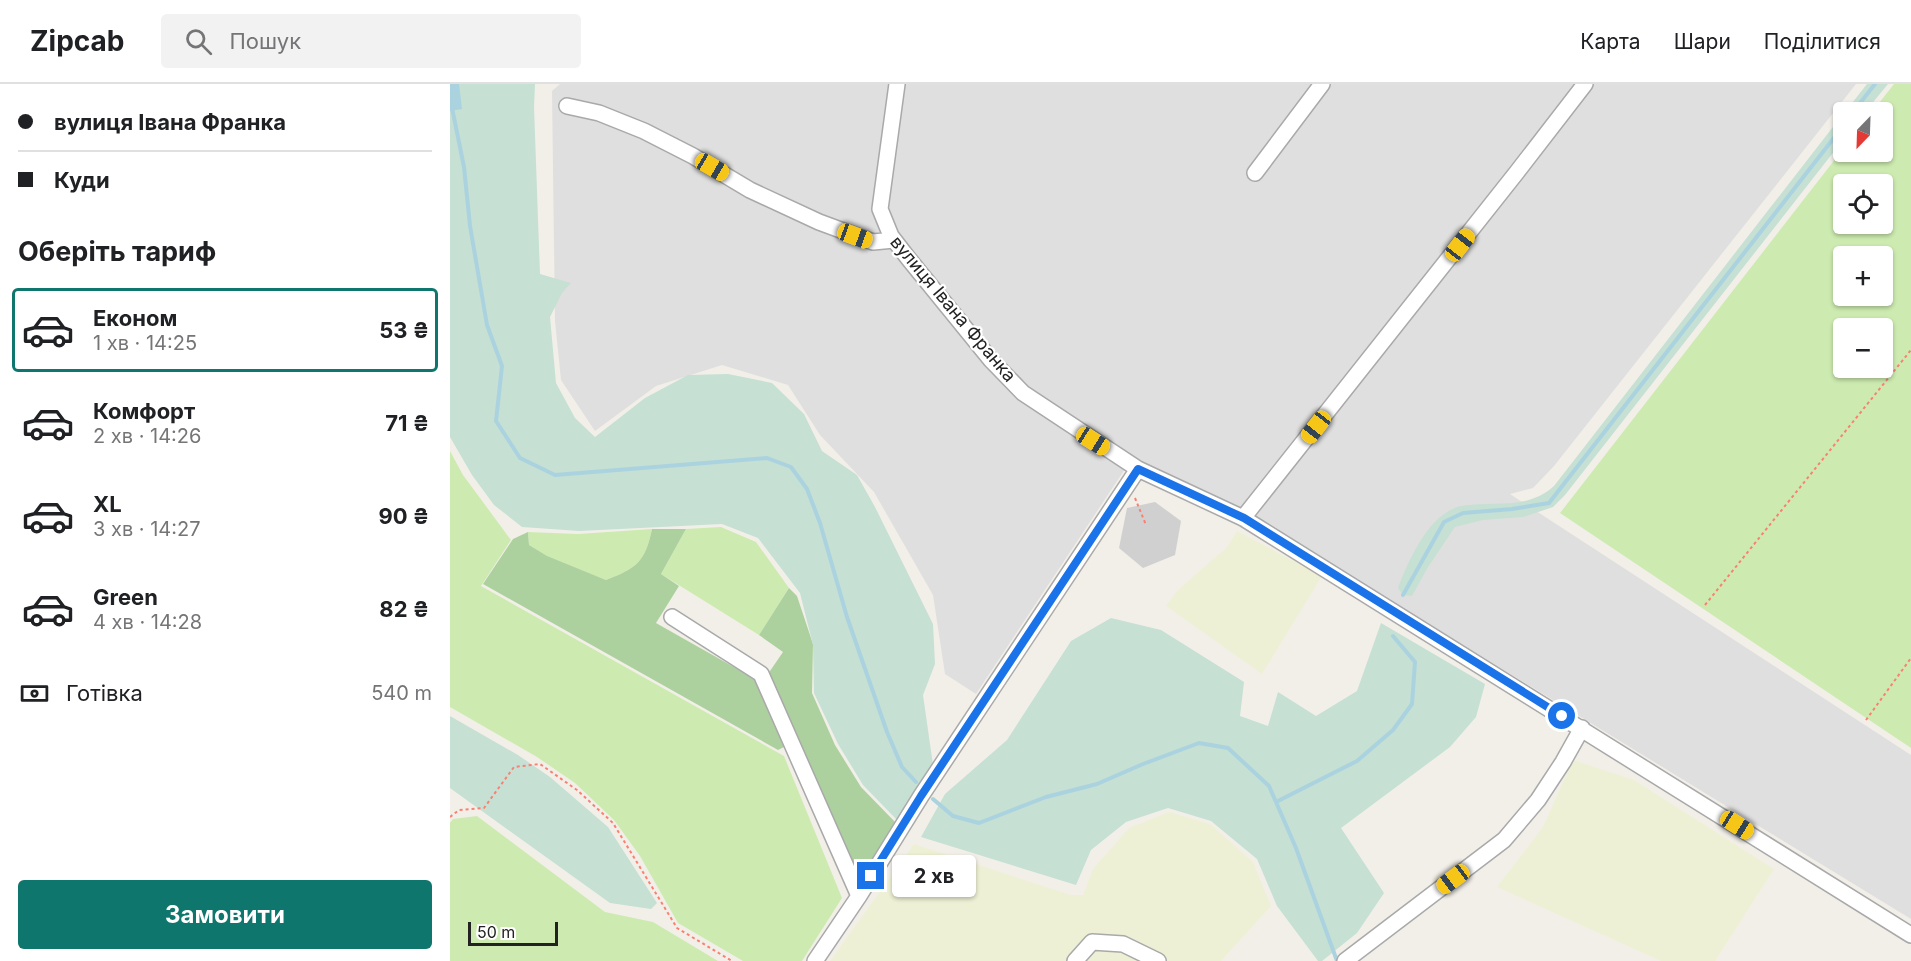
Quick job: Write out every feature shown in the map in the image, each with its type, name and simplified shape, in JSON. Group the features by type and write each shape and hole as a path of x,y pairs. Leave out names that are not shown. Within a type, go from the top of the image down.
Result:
{"street":[{"name":"вулиця Івана Франка","path":"897,84 880,209 894,240 991,360 1023,393 1138,469 1244,518 1911,935"},
{"path":"1255,172 1322,84"},
{"path":"1244,518 1585,84"},
{"path":"567,106 598,113 644,131 693,156 750,190 819,222 873,242 894,240"},
{"path":"815,961 859,896 921,796 1138,469"},
{"path":"672,618 761,674 859,896"},
{"path":"1345,961 1504,840 1538,800 1582,728"},
{"path":"1075,961 1092,942 1123,944 1158,961"}],"path":[{"path":"1705,605 1911,350"},
{"path":"1128,485 1146,525"},
{"path":"1866,720 1911,658"},
{"path":"450,817 459,810 484,808 514,767 540,764 577,790 613,824 677,928 732,961"}],"shaded area":[{"path":"560,84 1856,84 1842,102 1833,102 1833,113 1554,466 1533,488 1510,494 1911,755 1911,919 1391,601 1133,457 976,694 945,674 933,595 874,492 820,435 788,385 722,365 656,386 595,431 561,380 555,321 552,91"},
{"path":"1155,502 1181,521 1175,555 1143,568 1119,548 1127,508"}],"green space":[{"path":"450,84 535,84 540,274 571,283 562,293 550,317 556,383 575,418 595,437 645,398 688,375 728,374 772,383 804,414 822,451 857,475 933,624 935,664 923,695 933,765 898,821 863,785 838,744 814,693 813,645 800,593 758,538 722,524 579,531 522,527 494,505 472,475 450,437"},
{"path":"1867,84 1888,84 1873,102 1853,102"},
{"path":"1894,84 1911,84 1911,748 1560,513 1833,162 1893,162 1893,102 1880,102"},
{"path":"1833,127 1833,153 1565,495 1553,507 1523,517 1483,520 1455,527 1412,596 1403,595 1398,588 1421,540 1439,518 1450,510 1473,504 1521,502 1543,494 1554,486"},
{"path":"450,451 463,475 511,540 481,586 784,756 842,898 802,961 743,961 678,923 640,856 614,820 575,783 537,757 450,707"},
{"path":"721,527 756,542 789,588 759,635 661,574 686,529"},
{"path":"652,529 646,549 638,562 625,572 606,580 547,557 529,545 528,532 578,534"},
{"path":"652,529 686,529 661,574 679,586 656,623 755,679 784,747 778,750 483,584 513,539 528,532 529,545 547,556 606,580 625,572 638,562 646,549"},
{"path":"1237,531 1322,576 1262,674 1166,606 1178,590 1227,547"},
{"path":"789,588 797,596 813,644 812,693 835,745 861,787 896,823 863,873 851,868 769,680 770,671 783,652 759,635"},
{"path":"1111,618 1161,630 1244,682 1240,716 1268,726 1278,692 1316,716 1357,691 1381,623 1485,684 1476,717 1450,747 1341,828 1384,893 1357,933 1322,961 1318,961 1277,906 1257,859 1211,821 1168,808 1126,822 1091,850 1076,885 921,837 945,794 1007,740 1071,641"},
{"path":"450,716 518,755 550,777 608,827 657,903 651,909 610,903 450,788"},
{"path":"1573,760 1634,780 1774,869 1715,961 1661,961 1497,887 1543,827"},
{"path":"1169,812 1210,824 1253,862 1271,906 1221,961 830,961 914,844 1071,895 1083,895 1093,869 1129,828"},
{"path":"477,816 605,912 653,922 718,961 450,961 450,823 453,819"}],"water":[{"path":"450,84 459,84 462,109 450,111"}],"waterway":[{"path":"1861,102 1875,84"},
{"path":"450,98 464,167 470,226 487,325 502,366 496,421 520,458 555,475 767,458 791,467 807,489 820,523 847,617 887,732 902,767 916,782"},
{"path":"1403,595 1444,522 1463,513 1549,503 1833,139"},
{"path":"1276,802 1357,761 1393,730 1412,704 1415,662 1393,636"},
{"path":"933,799 953,816 979,823 1046,797 1097,784 1199,743 1228,748 1269,786 1296,848 1337,961"}],"route":[{"path":"871,876 921,796 1138,469 1244,518 1562,716"}]}
